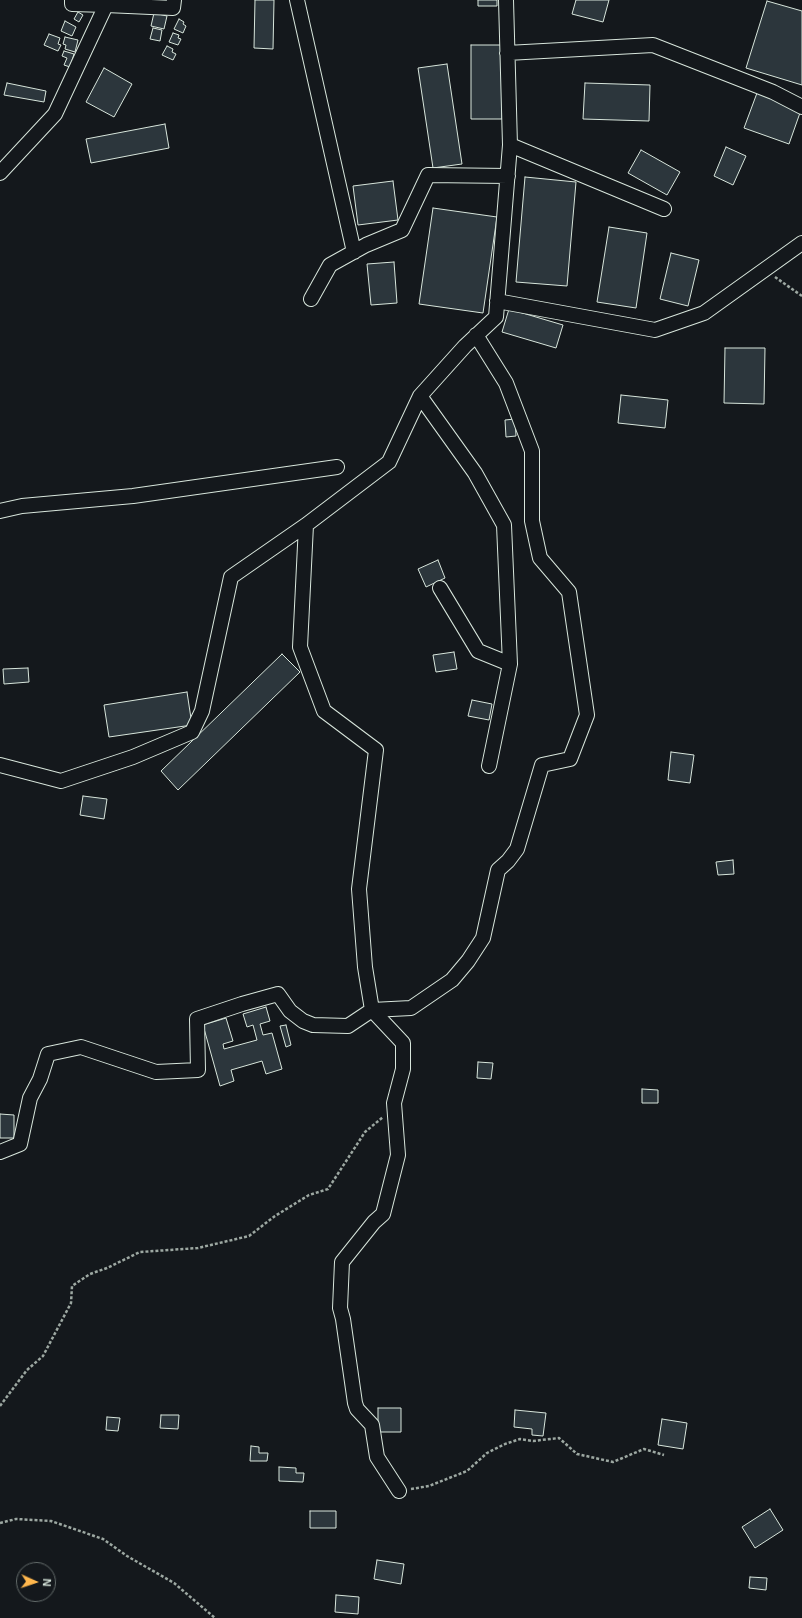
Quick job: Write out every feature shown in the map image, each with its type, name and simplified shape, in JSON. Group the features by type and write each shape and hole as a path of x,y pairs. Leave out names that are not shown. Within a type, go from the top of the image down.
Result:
{"street":[{"path":"72,0 72,4 173,8 174,0"},
{"path":"298,0 354,252"},
{"path":"0,765 61,781 133,757 192,732 202,711 231,577 306,525 389,462 420,396 476,335 496,317 510,145 506,0"},
{"path":"0,173 55,114 106,5"},
{"path":"507,53 653,45 773,92 802,107"},
{"path":"510,145 664,208"},
{"path":"311,299 330,266 354,252 402,230 428,175 508,176"},
{"path":"497,301 655,330 704,313 802,243"},
{"path":"0,1152 20,1144 30,1098 40,1079 48,1054 81,1047 156,1072 198,1070 197,1019 278,994 290,1012 303,1021 313,1025 348,1026 372,1010 411,1008 452,980 468,961 483,938 498,870 508,861 517,848 542,765 570,759 587,715 569,592 540,558 538,551 532,520 532,451 506,383 476,335"},
{"path":"420,396 475,473 504,525 510,664 488,766"},
{"path":"0,511 22,506 133,496 337,467"},
{"path":"306,525 300,646 324,711 376,750 359,888 365,967 372,1010 403,1043 403,1068 394,1103 398,1155 383,1214 374,1222 342,1262 340,1308 343,1319 355,1403 357,1409 372,1425 377,1457 399,1491"},
{"path":"440,588 478,651 510,664"}],"path":[{"path":"765,270 802,296"},
{"path":"0,1406 27,1370 43,1356 71,1303 72,1286 90,1274 107,1268 140,1252 198,1248 249,1236 275,1216 309,1195 328,1189 365,1132 383,1118 394,1103"},
{"path":"399,1491 429,1486 467,1471 487,1453 505,1444 520,1439 533,1441 559,1438 577,1454 613,1462 644,1449 664,1454"},
{"path":"0,1523 16,1519 51,1520 103,1539 127,1556 174,1583 215,1618"}],"building":[{"path":"255,0 274,0 273,49 254,48"},
{"path":"478,0 497,0 497,6 478,6"},
{"path":"576,0 609,0 603,22 572,14"},
{"path":"767,1 802,11 802,85 746,68"},
{"path":"78,12 83,15 79,22 74,19"},
{"path":"154,13 167,16 164,29 151,26"},
{"path":"179,19 184,22 183,24 186,26 183,33 174,29"},
{"path":"65,21 76,27 72,36 61,31"},
{"path":"153,28 162,30 160,41 150,39"},
{"path":"173,33 179,35 178,38 181,39 178,45 169,42"},
{"path":"49,34 60,38 58,44 61,45 58,51 44,45"},
{"path":"65,37 78,40 75,52 65,49 66,45 63,44"},
{"path":"471,45 502,45 502,119 471,119"},
{"path":"167,46 173,49 172,52 176,54 173,60 162,55"},
{"path":"64,51 74,54 70,67 64,65 67,58 62,56"},
{"path":"447,64 462,164 433,168 418,68"},
{"path":"104,68 132,84 114,117 86,102"},
{"path":"7,83 46,91 44,102 4,95"},
{"path":"585,83 650,85 649,121 583,119"},
{"path":"757,93 801,110 789,144 744,128"},
{"path":"165,124 169,148 91,163 86,139"},
{"path":"726,147 746,156 733,185 714,176"},
{"path":"641,150 680,172 667,195 628,173"},
{"path":"525,177 576,182 567,286 516,282"},
{"path":"393,181 398,220 358,225 353,186"},
{"path":"433,208 497,217 483,313 419,304"},
{"path":"609,227 647,233 636,308 597,302"},
{"path":"671,253 699,260 688,306 660,299"},
{"path":"394,262 397,303 371,305 367,264"},
{"path":"509,309 563,325 556,348 502,332"},
{"path":"725,348 765,348 764,404 724,403"},
{"path":"621,395 668,400 665,428 618,423"},
{"path":"515,419 516,436 506,437 505,420"},
{"path":"438,560 445,578 426,587 418,569"},
{"path":"454,652 457,669 436,672 433,655"},
{"path":"282,654 300,672 178,790 161,771"},
{"path":"28,668 29,682 4,684 3,669"},
{"path":"187,692 192,725 109,737 104,705"},
{"path":"472,700 492,704 489,720 468,716"},
{"path":"671,752 694,755 690,783 668,780"},
{"path":"83,796 107,799 104,819 80,815"},
{"path":"733,860 734,874 718,875 716,862"},
{"path":"266,1007 270,1021 260,1024 263,1035 272,1033 282,1069 266,1074 262,1061 231,1070 234,1081 220,1086 203,1025 226,1018 233,1041 223,1044 224,1049 257,1040 253,1025 247,1027 243,1014"},
{"path":"286,1025 291,1045 286,1047 280,1026"},
{"path":"478,1062 493,1063 491,1079 477,1078"},
{"path":"642,1089 658,1090 658,1103 642,1103"},
{"path":"0,1114 14,1115 14,1138 0,1138"},
{"path":"378,1408 401,1408 401,1432 378,1432"},
{"path":"515,1410 546,1413 543,1436 532,1435 532,1429 514,1427"},
{"path":"161,1415 179,1415 178,1429 160,1428"},
{"path":"107,1417 120,1418 118,1431 106,1430"},
{"path":"662,1419 687,1423 683,1449 658,1445"},
{"path":"251,1446 259,1447 259,1453 268,1453 267,1461 250,1461"},
{"path":"279,1467 296,1468 296,1473 304,1473 303,1482 279,1481"},
{"path":"770,1509 783,1530 755,1548 742,1527"},
{"path":"310,1511 336,1511 336,1528 310,1528"},
{"path":"377,1560 404,1564 401,1584 374,1579"},
{"path":"750,1577 767,1578 766,1590 749,1588"},
{"path":"336,1595 359,1597 358,1614 335,1612"}]}
